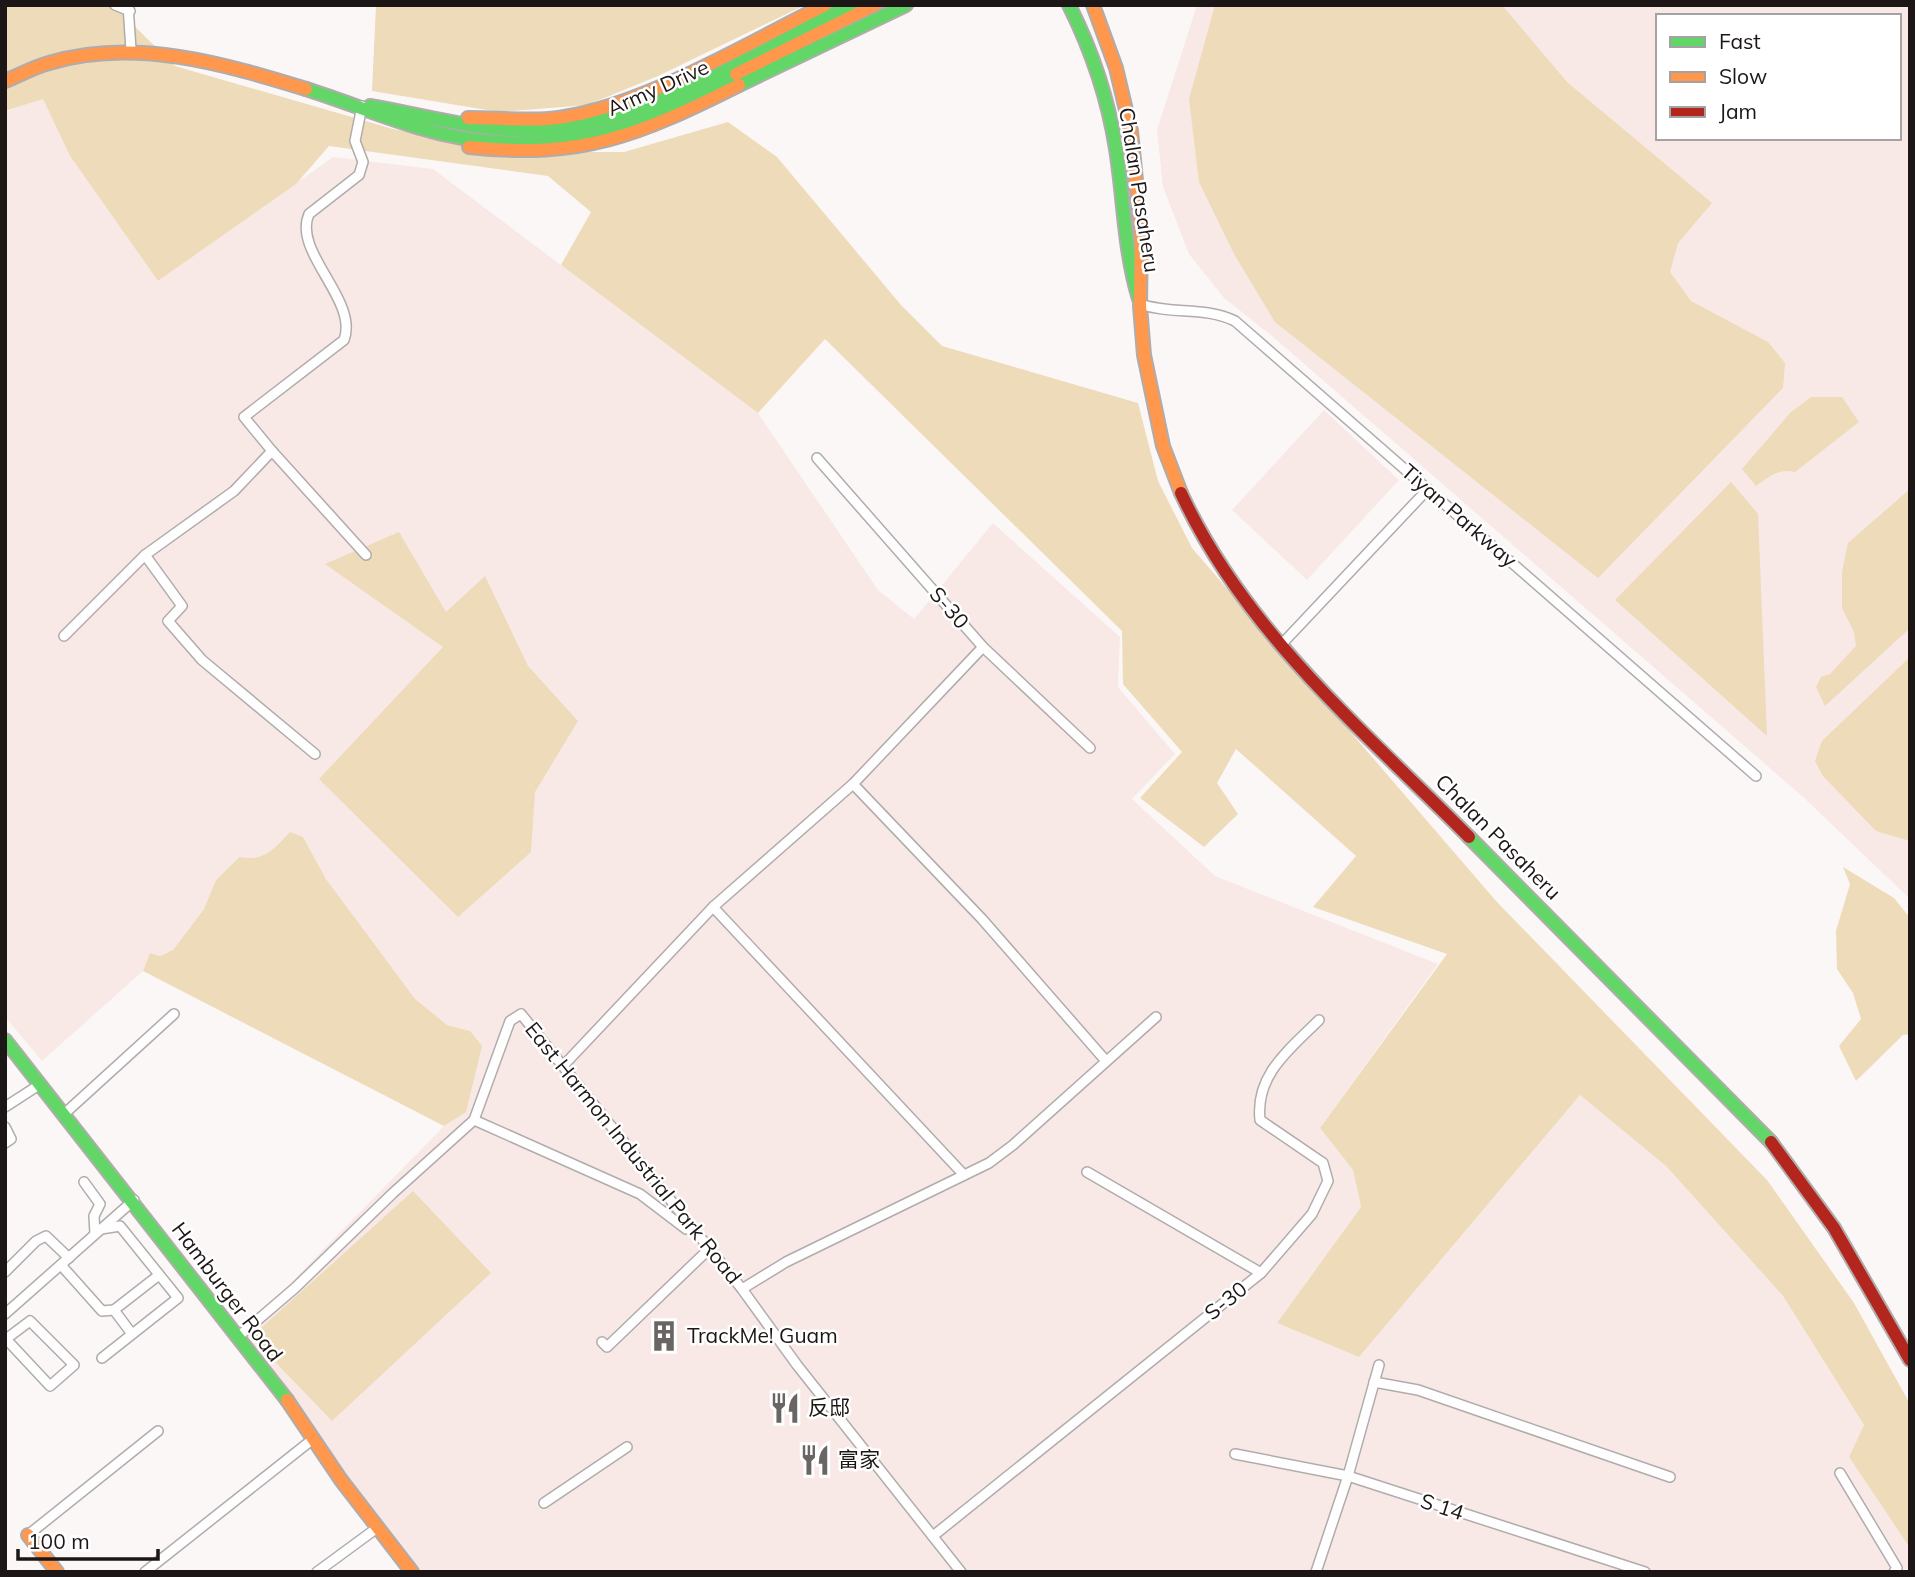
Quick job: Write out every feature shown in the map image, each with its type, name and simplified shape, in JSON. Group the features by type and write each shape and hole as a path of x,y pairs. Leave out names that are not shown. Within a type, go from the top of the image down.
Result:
{"main road":[{"path":"412,111 508,120 590,113 656,88 825,5"},
{"name":"Army Drive","path":"362,106 412,111 459,124 504,130 549,130 592,124 661,100 850,5"},
{"name":"Army Drive","path":"5,81 54,61 94,53 131,50 185,57 362,106 410,126 458,138 551,142 597,135 666,109 875,5"},
{"path":"410,126 457,145 505,152 552,153 599,145 658,125 906,5"},
{"name":"Chalan Pasaheru","path":"1069,5 1094,62 1109,111 1130,268 1140,304 1156,420 1185,509 1227,582 1280,646 1746,1113 1785,1158 1823,1212 1910,1360"},
{"name":"Chalan Pasaheru","path":"1093,5 1114,55 1133,137 1143,266 1140,304"},
{"name":"Hamburger Road","path":"5,1040 134,1200 215,1310 239,1336 307,1426 313,1439 377,1528 412,1572"},
{"path":"28,1535 57,1572"}],"street":[{"path":"115,5 129,8 131,50"},
{"path":"362,106 355,141 363,162 359,174 309,214 305,222 309,242 340,305 346,334 344,340 244,417 366,555"},
{"name":"Tiyan Parkway","path":"1140,304 1164,311 1211,311 1235,321 1756,776"},
{"path":"64,636 145,555 234,491 272,451"},
{"name":"S-30","path":"817,458 983,647 1090,748"},
{"path":"1280,646 1428,489"},
{"path":"145,555 182,606 168,621 202,660 315,754"},
{"path":"563,1066 713,907 853,784 983,647"},
{"path":"853,784 982,919 1106,1061"},
{"path":"713,907 964,1175"},
{"path":"63,1115 174,1014"},
{"name":"East Harmon Industrial Park Road","path":"239,1336 295,1288 393,1193 474,1120 510,1021 521,1014 742,1289 797,1365 961,1572"},
{"path":"742,1289 786,1262 989,1163 1013,1145 1156,1017"},
{"name":"S-30","path":"933,1536 1261,1273 1312,1214 1328,1181 1323,1163 1260,1120 1258,1100 1274,1065 1319,1020"},
{"path":"5,1107 39,1085"},
{"path":"474,1120 640,1194 676,1220 708,1250 607,1347 602,1342"},
{"path":"5,1128 11,1139 5,1143"},
{"path":"1087,1172 1261,1273"},
{"path":"84,1182 100,1204 94,1216 98,1232"},
{"path":"5,1314 134,1200"},
{"path":"98,1232 120,1226 178,1298 102,1358"},
{"path":"5,1272 46,1236 69,1258"},
{"path":"61,1265 102,1311 114,1310 159,1275"},
{"path":"5,1297 14,1306"},
{"path":"114,1310 132,1334"},
{"path":"30,1321 74,1365 50,1386 5,1339 30,1321"},
{"path":"1316,1572 1348,1476 1379,1365"},
{"path":"1374,1382 1418,1390 1670,1477"},
{"path":"28,1535 158,1431"},
{"path":"145,1572 313,1439"},
{"path":"544,1503 627,1447"},
{"name":"S 14","path":"1236,1454 1348,1476 1645,1572"},
{"path":"1840,1473 1897,1568 1894,1572"},
{"path":"317,1572 377,1528"}],"shaded area":[{"path":"5,5 113,5 175,66 393,129 517,152 624,152 728,122 777,157 901,305 942,346 1138,403 1158,481 1192,548 1496,901 1767,1180 1854,1303 1910,1404 1910,1548 1849,1457 1864,1425 1783,1296 1666,1166 1580,1095 1359,1357 1277,1323 1361,1207 1353,1170 1320,1128 1447,954 1313,907 1356,856 1236,749 1217,783 1238,814 1204,847 1140,798 1182,752 1123,684 1122,631 825,339 758,413 561,265 591,212 548,176 329,146 296,184 158,281 70,156 43,99 5,111"},
{"path":"376,5 805,5 658,76 587,105 499,112 372,91"},
{"path":"1197,5 1910,5 1910,899 1802,796 1272,336 1224,298 1189,254 1163,187 1157,130"},
{"path":"1215,5 1502,5 1567,82 1712,203 1678,243 1670,272 1691,301 1768,342 1785,363 1783,388 1598,578 1275,322 1234,254 1199,182 1189,99"},
{"path":"43,98 70,156 158,281 333,157 433,169 758,413 878,590 914,619 993,523 1120,637 1118,687 1175,754 1132,799 1215,876 1438,964 1320,1128 1353,1170 1361,1207 1277,1323 1359,1357 1580,1095 1666,1166 1783,1296 1864,1425 1849,1457 1910,1548 1910,1572 412,1572 239,1336 444,1126 456,1118 470,1031 447,1025 415,1000 326,879 303,837 253,860 238,857 216,880 204,909 173,950 160,956 150,953 143,971 42,1061 5,1017 5,112"},
{"path":"1811,397 1842,397 1859,422 1795,472 1779,472 1756,486 1742,469 1790,413"},
{"path":"1324,410 1399,480 1307,580 1232,510"},
{"path":"1731,482 1758,514 1767,736 1615,600"},
{"path":"1910,489 1910,628 1825,706 1816,687 1821,677 1830,674 1856,646 1854,632 1842,608 1842,572 1848,543"},
{"path":"399,532 446,612 485,576 528,666 578,721 535,792 531,852 458,917 319,779 443,647 325,564"},
{"path":"1910,657 1910,841 1876,831 1823,776 1815,761 1822,741"},
{"path":"290,832 303,837 326,879 415,999 447,1025 470,1031 482,1046 466,1112 444,1126 143,971 150,953 160,956 173,950 204,909 216,880 239,857 262,856"},
{"path":"1843,867 1894,898 1910,918 1910,1034 1903,1035 1856,1081 1839,1046 1861,1019 1853,993 1837,969 1836,931 1850,884"},
{"path":"413,1191 491,1273 332,1421 251,1337"}],"traffic: fast":[{"path":"370,106 459,124 505,130 550,130 587,124 665,99 850,5"},
{"path":"739,85 906,5"},
{"path":"1069,5 1092,57 1109,111 1130,262 1139,299"},
{"path":"306,89 443,134 522,143 575,139 626,126 668,109 736,74"},
{"path":"1469,837 1771,1142"},
{"path":"5,1040 287,1400"}],"traffic: slow":[{"path":"468,118 549,119 618,103 690,74 825,5"},
{"path":"736,74 875,5"},
{"path":"1093,5 1116,68 1131,131 1141,229 1140,306 1144,355 1163,446 1181,493"},
{"path":"5,81 43,65 81,56 146,53 211,63 306,89"},
{"path":"469,147 545,149 578,146 609,139 640,130 739,85"},
{"path":"287,1400 341,1480 412,1572"},
{"path":"28,1535 57,1572"}],"traffic: jam":[{"path":"1181,493 1207,543 1272,635 1348,718 1469,837"},
{"path":"1771,1142 1834,1228 1910,1360"}],"place":[{"name":"TrackMe! Guam","path":"664,1336"},
{"name":"反邸","path":"785,1408"},
{"name":"富家","path":"815,1460"}]}
